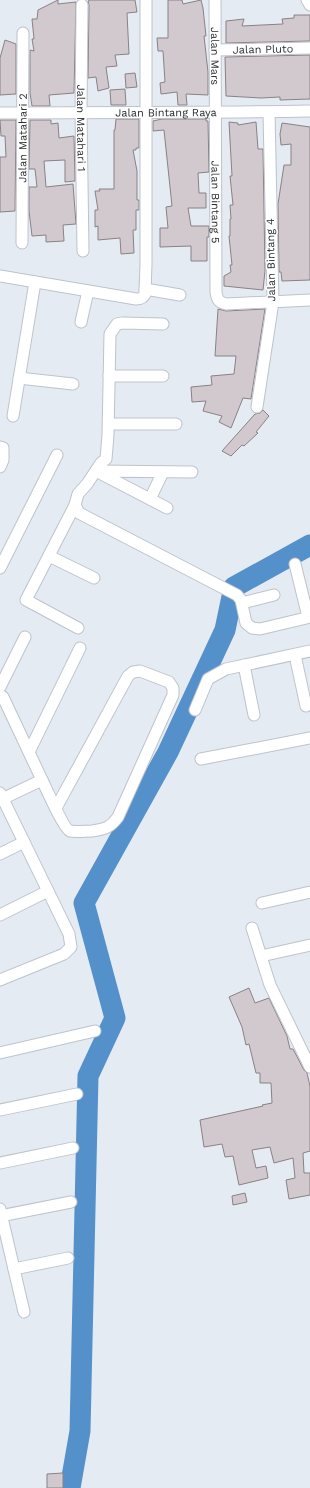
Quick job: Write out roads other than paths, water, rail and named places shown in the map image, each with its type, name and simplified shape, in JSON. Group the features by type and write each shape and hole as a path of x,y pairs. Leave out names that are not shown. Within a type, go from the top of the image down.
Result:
{"street":[{"path":"0,276 140,299 143,297 145,289 146,263 146,0"},
{"name":"Jalan Mars","path":"214,0 216,113"},
{"path":"307,0 310,5"},
{"name":"Jalan Matahari 1","path":"82,6 81,112 83,251"},
{"name":"Jalan Matahari 2","path":"22,243 23,33"},
{"name":"Jalan Pluto","path":"215,50 310,48"},
{"name":"Jalan Bintang Raya","path":"0,113 216,113 310,111"},
{"name":"Jalan Bintang 4","path":"257,407 273,302 269,112"},
{"name":"Jalan Bintang 5","path":"216,113 216,292 218,300 220,303 226,304 273,302"},
{"path":"13,416 35,282"},
{"path":"145,289 180,295"},
{"path":"81,322 88,291"},
{"path":"273,302 310,300"},
{"path":"78,628 26,600 76,505 78,494 101,463 106,459 110,334 117,324 122,323 163,324"},
{"path":"109,376 164,376"},
{"path":"20,378 73,384"},
{"path":"108,424 176,424"},
{"path":"0,447 3,448 4,460 0,467"},
{"path":"0,568 57,455"},
{"path":"96,471 192,472"},
{"path":"96,471 167,508"},
{"path":"150,499 163,472"},
{"path":"76,505 79,513 237,595 242,603 246,623 252,628 260,629 309,617 295,564"},
{"path":"49,556 94,578"},
{"path":"242,603 274,595"},
{"path":"0,687 25,636"},
{"path":"29,752 80,648"},
{"path":"195,710 208,679 226,669 310,651"},
{"path":"295,655 306,706"},
{"path":"244,665 254,715"},
{"path":"0,695 3,697 42,780 56,808 66,828 70,831 91,831 112,826 118,817 173,695 172,688 169,682 140,671 132,672 128,676 56,808"},
{"path":"201,759 310,738"},
{"path":"0,980 64,954 71,947 69,934 1,797 42,780"},
{"path":"0,854 24,842"},
{"path":"0,915 48,891"},
{"path":"262,903 310,892"},
{"path":"252,928 270,985 306,1052 310,1067"},
{"path":"261,956 310,945"},
{"path":"0,1053 94,1031"},
{"path":"0,1110 77,1094"},
{"path":"0,1163 73,1148"},
{"path":"24,1312 0,1214 71,1202"},
{"path":"14,1269 68,1258"}],"waterway":[{"path":"70,1488 80,1431 88,1076 115,1018 84,903 168,752 225,630 234,587 310,545"}]}
